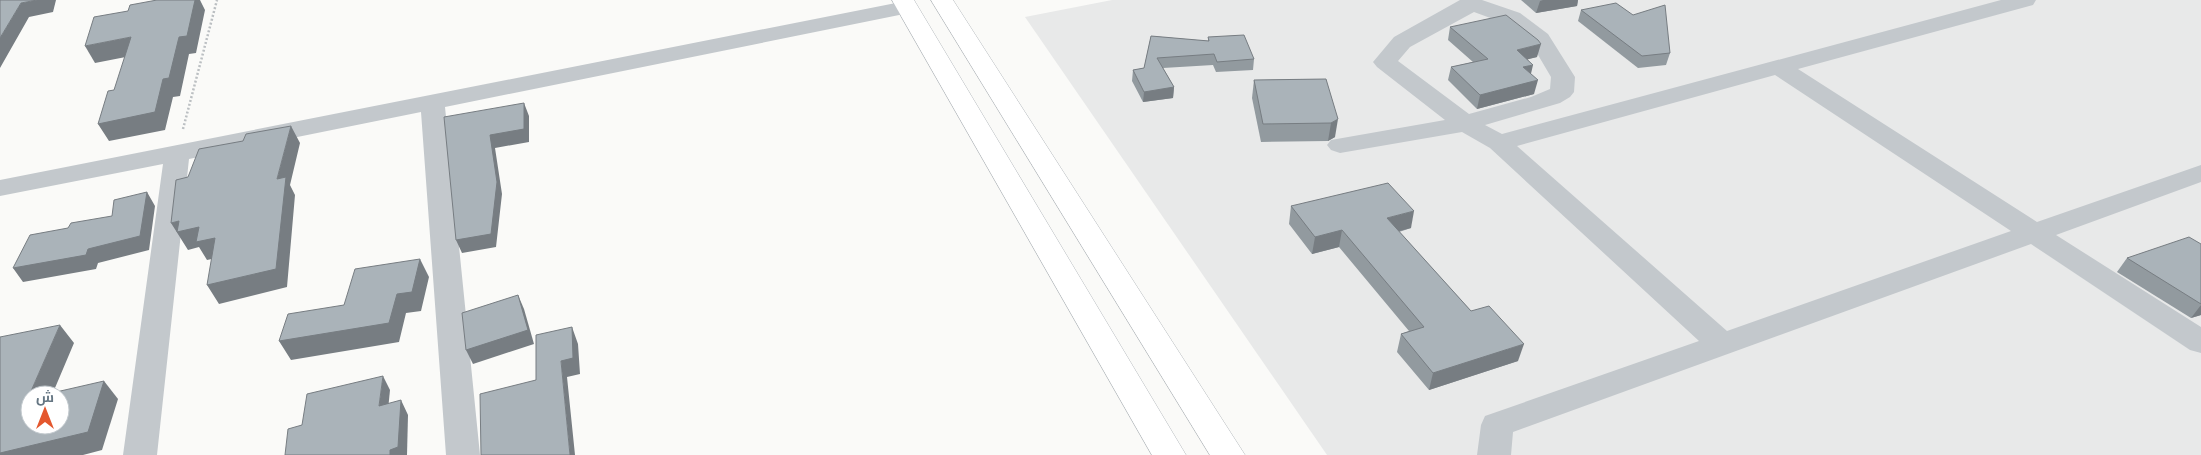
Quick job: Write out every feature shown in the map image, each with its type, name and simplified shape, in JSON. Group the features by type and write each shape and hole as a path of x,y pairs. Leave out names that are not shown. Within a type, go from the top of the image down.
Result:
{"highway":[{"path":"942,0 1228,455"},
{"path":"905,3 1169,455"}],"street":[{"path":"1498,143 2025,0"},
{"path":"1340,145 1466,124 1482,116 1550,100 1562,92 1563,77 1540,39 1512,18 1471,2 1402,42 1385,62 1466,124 1498,143 1722,344"},
{"path":"0,188 432,102 905,3"},
{"path":"1779,67 2201,342"},
{"path":"432,102 463,455"},
{"path":"140,455 177,154"},
{"path":"1494,455 1497,425 2201,173"}],"path":[{"path":"177,154 217,0"}],"shaded area":[{"path":"1112,0 2201,0 2201,455 1327,455 1025,17"}],"building":[{"path":"0,0 37,0 21,3 0,38"},
{"path":"157,0 195,0 187,36 179,37 169,78 163,79 155,112 98,124 108,91 114,90 131,37 85,46 94,17 128,11 130,5"},
{"path":"1616,3 1633,15 1665,5 1670,53 1642,56 1581,10"},
{"path":"1506,15 1541,44 1517,50 1533,65 1523,67 1538,80 1480,95 1451,67 1488,59 1450,27"},
{"path":"1244,35 1254,59 1217,62 1214,54 1157,58 1174,87 1144,92 1133,70 1144,68 1151,36 1209,41 1208,37"},
{"path":"1326,79 1338,119 1331,123 1263,124 1254,80"},
{"path":"524,103 524,129 490,135 497,182 491,234 456,240 444,117"},
{"path":"291,126 277,179 286,177 276,269 207,285 215,238 196,242 199,227 177,232 179,221 171,223 176,180 188,177 199,149 243,141 246,134"},
{"path":"1388,183 1414,211 1387,218 1471,311 1489,306 1524,344 1433,373 1401,334 1424,327 1342,230 1315,237 1291,206"},
{"path":"147,192 140,236 88,249 86,255 13,268 30,235 68,228 71,223 112,216 114,200"},
{"path":"2189,237 2201,244 2201,304 2127,258"},
{"path":"420,259 412,292 397,294 389,323 279,341 288,314 344,305 355,269"},
{"path":"518,295 528,330 466,350 462,313"},
{"path":"60,325 34,385 20,385 20,435 70,435 70,389 104,381 88,432 0,453 0,337"},
{"path":"572,327 573,358 561,361 570,455 481,455 480,394 536,380 536,335"},
{"path":"383,376 379,406 401,400 398,447 390,450 390,455 285,455 288,429 302,425 307,394"}]}
